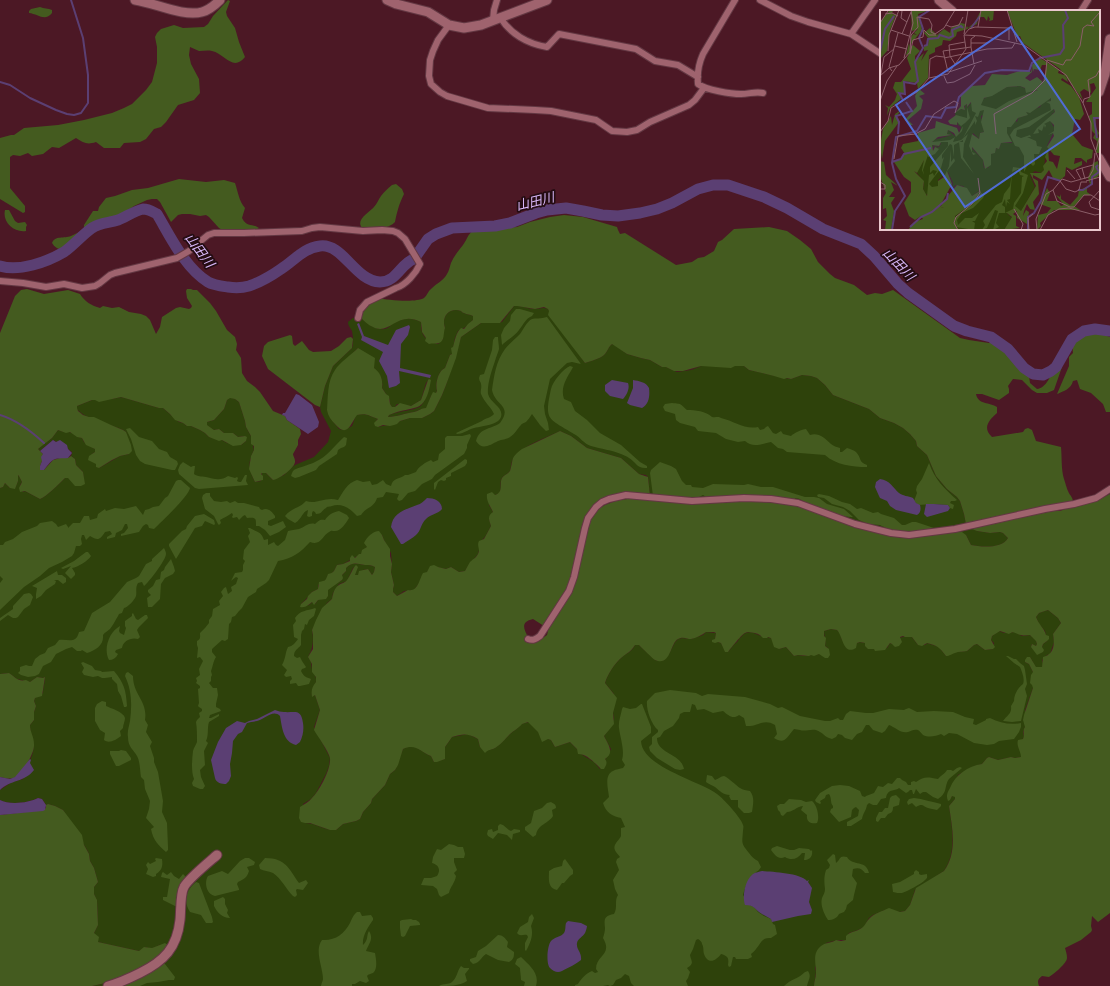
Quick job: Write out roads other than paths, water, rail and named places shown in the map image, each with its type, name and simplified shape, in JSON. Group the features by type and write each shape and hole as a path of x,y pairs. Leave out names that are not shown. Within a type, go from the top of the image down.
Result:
{"main road":[{"path":"134,0 177,11 194,13 209,9 220,0"},
{"path":"387,0 396,4 428,12 449,25 464,28 481,25 548,0"},
{"path":"938,0 951,10"},
{"path":"1100,89 1106,74 1110,39"},
{"path":"1100,160 1110,177"},
{"path":"108,986 127,980 160,961 171,948 178,933 182,893 184,887 188,881 217,855"}],"street":[{"path":"498,0 494,10 496,19 523,40 547,47 559,34 563,34 636,49 655,61 678,65 698,77"},
{"path":"735,0 703,54 698,84 704,88 738,94 763,93"},
{"path":"760,0 791,16 851,34 880,53"},
{"path":"851,34 855,31 875,0"},
{"path":"1082,10 1088,0"},
{"path":"449,25 438,40 430,60 429,76 431,84 447,96 488,108 551,111 596,120 612,131 627,132 637,130 650,122 689,105 704,88"},
{"path":"0,281 46,287 64,284 82,288 95,286 110,275 177,258 189,251 202,239 214,233 302,231 320,227 393,231 402,236 414,252 420,264 416,271 400,287 366,302 360,310 358,318"},
{"path":"528,639 535,640 540,636 569,591 574,577 588,518 596,507 602,502 614,498 633,496 692,501 744,498 771,499 798,503 854,524 891,533 909,535 955,529 1014,515 1074,504 1096,498 1110,489"}],"waterway":[{"path":"0,82 10,85 30,98 56,110 74,115 81,113 88,103 88,75 83,38 71,0"},
{"name":"山田川","path":"0,266 8,268 24,267 50,259 64,252 95,226 118,220 143,209 157,214 192,269 212,284 233,288 249,286 262,281 309,249 320,246 336,250 363,276 380,282 391,279 406,264 414,259 428,239 436,234 452,228 495,226 510,223 547,210 566,208 602,215 618,216 640,213 657,209 672,203 698,189 713,185 728,185 764,197 787,208 823,229 861,244 908,293 954,326 991,337 1008,349 1024,368 1033,374 1043,375 1056,367 1072,339 1084,331 1095,329 1110,331"},
{"path":"0,415 24,426 44,443"}]}
